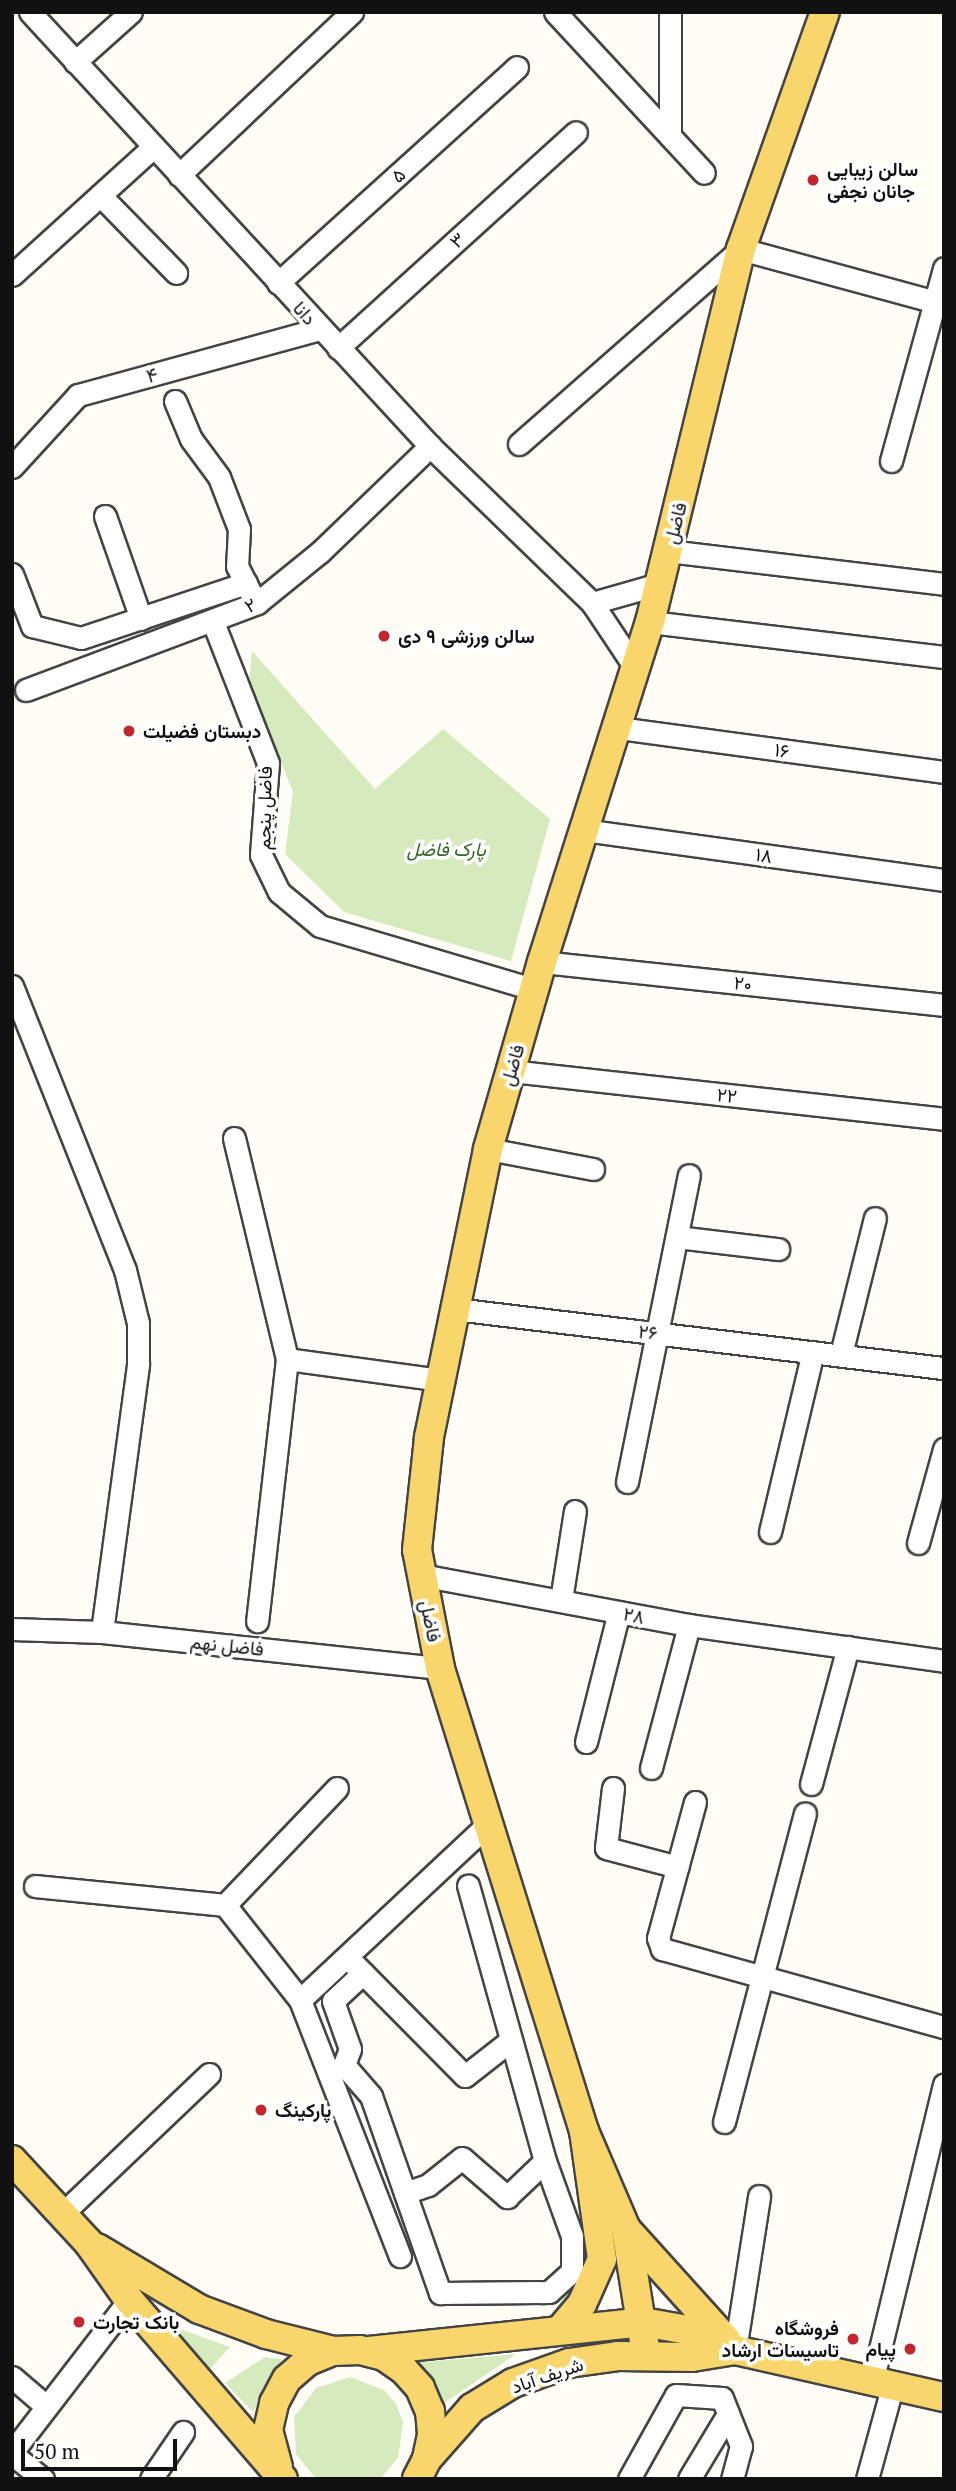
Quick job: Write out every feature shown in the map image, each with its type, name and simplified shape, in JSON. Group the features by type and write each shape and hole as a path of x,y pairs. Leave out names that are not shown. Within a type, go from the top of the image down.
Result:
{"main road":[{"name":"فاضل","path":"584,2131 440,1668 417,1550 426,1462 440,1380 488,1149 533,989 619,728 650,622 741,249 825,12"},
{"path":"584,2131 626,2229 646,2354"},
{"path":"559,2330 582,2304 602,2259 584,2131"},
{"path":"12,2160 88,2242 129,2300 284,2479"},
{"path":"626,2229 735,2350 883,2381 944,2397"},
{"path":"88,2242 199,2309 266,2334 333,2351"},
{"name":"شریف آباد","path":"333,2351 369,2351 643,2322 693,2331 735,2350"},
{"name":"شریف آباد","path":"422,2469 472,2408 513,2383 569,2363 646,2354 692,2357 735,2350"},
{"path":"284,2479 273,2457 268,2430 274,2403 287,2379 308,2361 333,2351"},
{"path":"369,2351 404,2370 420,2388 430,2411 432,2435 422,2469"}],"street":[{"name":"دانا","path":"30,12 430,446 592,603 636,669"},
{"path":"75,62 131,12"},
{"path":"179,175 352,12"},
{"path":"555,12 704,173"},
{"path":"670,12 670,136"},
{"name":"۵","path":"278,283 517,67"},
{"name":"۳","path":"338,348 576,132"},
{"path":"12,275 153,147"},
{"path":"100,195 176,273"},
{"path":"519,444 741,249 939,302"},
{"path":"891,461 939,302 944,268"},
{"name":"۴","path":"12,467 78,395 320,329"},
{"path":"175,401 191,439 219,477 239,529 237,566 257,603"},
{"name":"۲","path":"26,690 213,622 257,603 320,552 430,446"},
{"path":"105,516 141,619"},
{"path":"668,551 944,584"},
{"path":"12,575 32,626 81,638 246,583"},
{"path":"592,603 659,584"},
{"name":"فاضل پنجم","path":"213,622 268,763 261,855 279,892 320,926 533,989"},
{"path":"650,622 944,657"},
{"name":"۱۶","path":"619,728 944,772"},
{"name":"۱۸","path":"584,830 944,880"},
{"name":"۲۰","path":"542,962 944,1005"},
{"path":"12,986 125,1270 138,1323 138,1365 102,1632"},
{"name":"۲۲","path":"511,1071 944,1119"},
{"path":"234,1138 287,1359 257,1621"},
{"path":"488,1149 593,1169"},
{"path":"627,1482 689,1175"},
{"path":"841,1354 875,1218"},
{"path":"677,1237 778,1249"},
{"name":"۲۶","path":"455,1310 944,1368"},
{"path":"770,1532 813,1352"},
{"path":"287,1359 440,1380"},
{"path":"918,1543 944,1449"},
{"path":"561,1601 575,1511"},
{"name":"۲۸","path":"421,1575 689,1625 944,1661"},
{"path":"586,1742 619,1612"},
{"path":"651,1768 689,1625"},
{"name":"فاضل نهم","path":"12,1629 102,1632 440,1668"},
{"path":"811,1784 848,1647"},
{"path":"225,1905 337,1788"},
{"path":"613,1788 606,1848 678,1867"},
{"path":"695,1802 658,1945 944,2027"},
{"path":"724,2122 806,1813"},
{"path":"300,2000 488,1824"},
{"path":"35,1886 225,1905 300,2000 400,2256"},
{"path":"363,1973 333,2001 350,2049 344,2065 371,2095 440,2293 549,2292 572,2272 575,2258 572,2236 545,2161 468,1886"},
{"path":"347,1956 465,2076 511,2040"},
{"path":"62,2214 209,2074"},
{"path":"867,2479 883,2381 944,2084"},
{"path":"405,2193 428,2185 462,2158 507,2197 545,2161"},
{"path":"735,2350 759,2196"},
{"path":"43,2479 12,2453 129,2300"},
{"path":"12,2377 46,2406"},
{"path":"629,2479 677,2395 722,2398 741,2446 732,2479"},
{"path":"689,2479 728,2414"},
{"path":"151,2479 183,2431"}],"green space":[{"name":"پارک فاضل","path":"252,651 375,789 443,729 550,819 511,961 344,912 285,854 293,792 249,683"},
{"path":"164,2323 230,2347 209,2370"},
{"path":"516,2354 440,2406 415,2363"},
{"path":"265,2357 282,2359 253,2412 225,2383"},
{"path":"350,2377 384,2390 396,2404 403,2422 398,2458 380,2479 316,2479 296,2454 294,2417 316,2388"}],"place":[{"name":"سالن زیبایی جانان نجفی","path":"813,180"},
{"name":"سالن ورزشی ۹ دی","path":"384,636"},
{"name":"دبستان فضیلت","path":"129,731"},
{"name":"پارکینگ","path":"261,2110"},
{"name":"بانک تجارت","path":"79,2322"},
{"name":"فروشگاه تاسیسات ارشاد","path":"853,2339"},
{"name":"پیام","path":"910,2349"}]}
